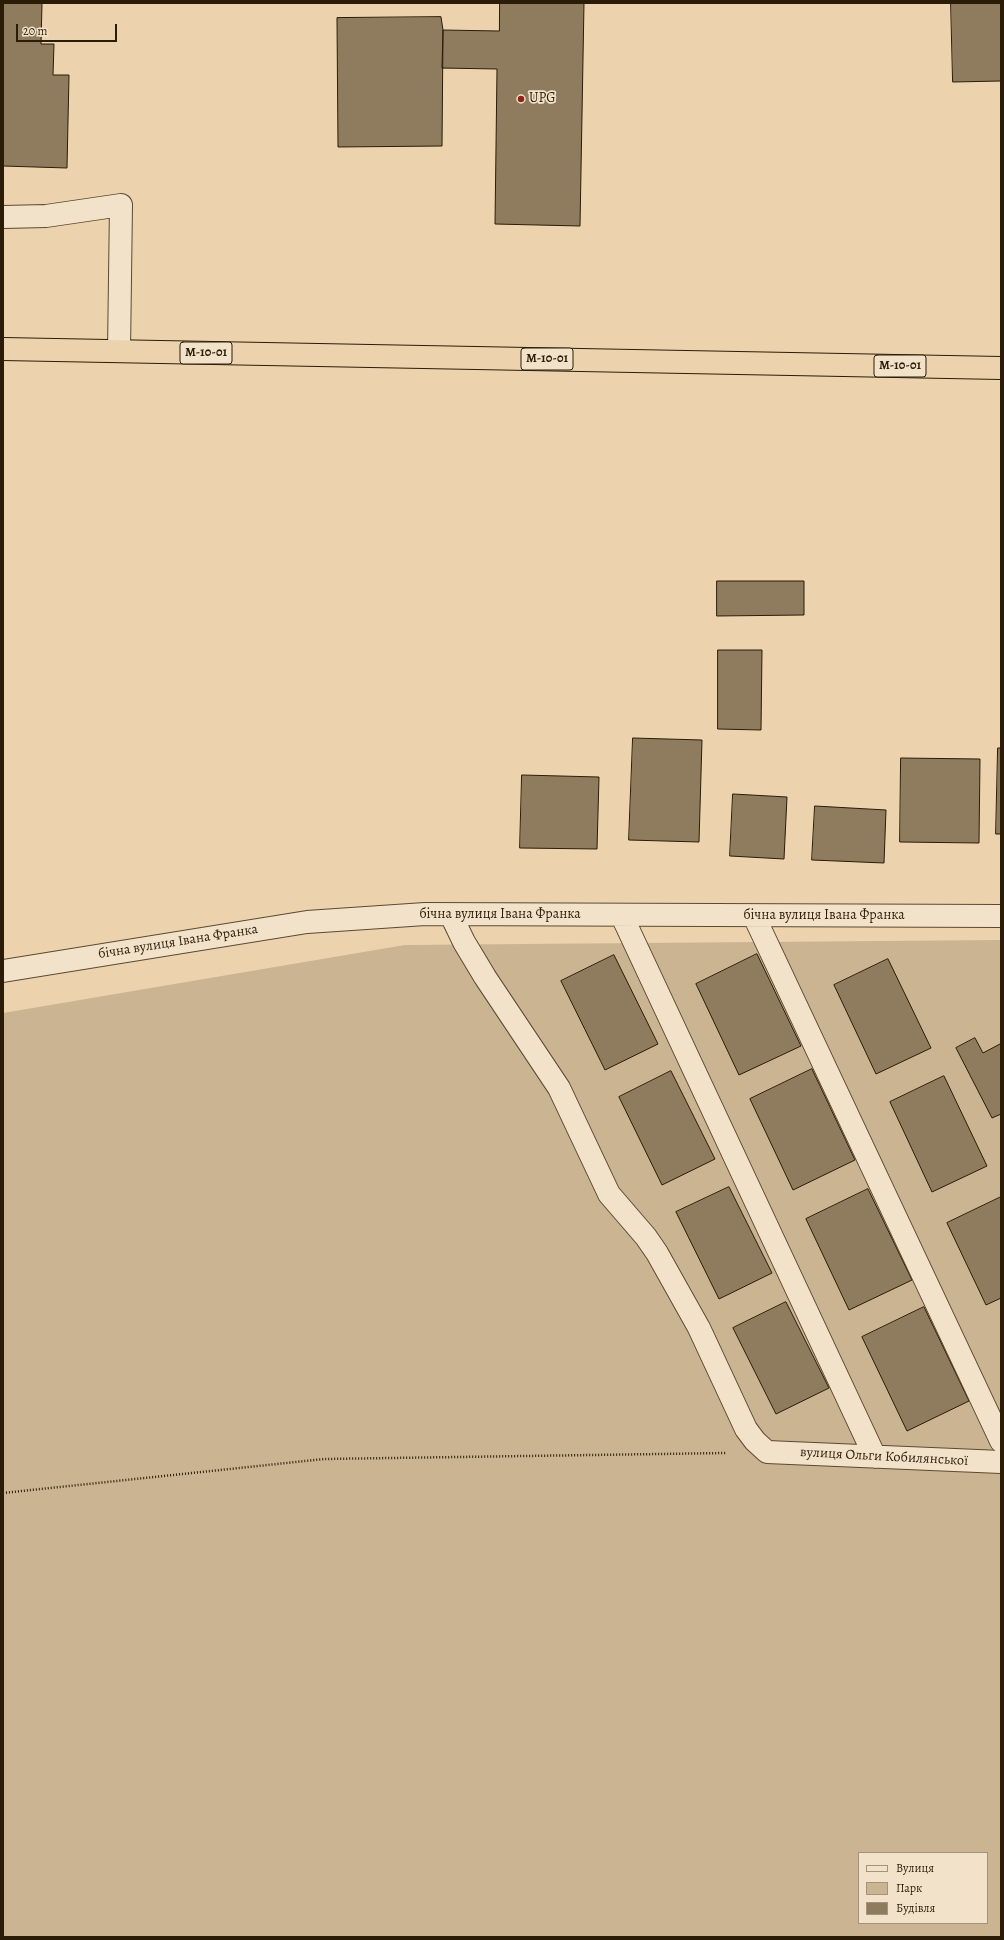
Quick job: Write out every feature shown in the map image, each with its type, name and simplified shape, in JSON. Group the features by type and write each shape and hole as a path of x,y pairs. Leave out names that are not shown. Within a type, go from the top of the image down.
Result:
{"highway":[{"name":"М-10-01","path":"3,349 1001,368"}],"street":[{"path":"3,217 46,216 121,205 119,351"},
{"name":"бічна вулиця Івана Франка","path":"3,971 307,922 397,916 1001,916"},
{"path":"451,916 464,942 485,977 559,1088 609,1194 646,1237 657,1253 699,1328 746,1429 755,1441 767,1452"},
{"path":"622,916 875,1457"},
{"path":"754,916 1001,1441"},
{"name":"вулиця Ольги Кобилянської","path":"767,1452 1001,1462"}],"path":[{"path":"3,1493 324,1459 767,1452"}],"green space":[{"path":"1001,940 1001,1937 3,1937 3,1013 405,945"}],"building":[{"path":"3,3 42,3 41,44 54,44 53,75 69,75 67,168 3,166"},
{"path":"500,3 584,3 580,226 495,224 497,69 442,68 443,30 499,31"},
{"path":"951,3 1001,3 1001,81 953,82"},
{"path":"441,17 443,30 442,146 338,147 337,18"},
{"path":"717,581 804,581 804,615 717,616"},
{"path":"718,650 762,650 761,730 718,729"},
{"path":"633,738 702,740 699,842 629,840"},
{"path":"998,748 1001,748 1001,834 996,834"},
{"path":"901,758 980,759 979,843 900,842"},
{"path":"522,775 599,777 597,849 520,848"},
{"path":"733,794 787,797 784,859 730,856"},
{"path":"815,806 886,810 884,863 812,860"},
{"path":"757,954 801,1046 739,1075 696,984"},
{"path":"614,955 658,1044 605,1070 561,981"},
{"path":"888,959 931,1048 876,1074 834,985"},
{"path":"975,1038 983,1053 1000,1044 1001,1046 1001,1114 992,1118 956,1048"},
{"path":"812,1069 855,1160 793,1190 750,1099"},
{"path":"671,1071 715,1159 662,1185 619,1097"},
{"path":"944,1076 987,1166 932,1192 890,1102"},
{"path":"729,1187 772,1273 719,1299 676,1212"},
{"path":"868,1189 912,1280 849,1310 806,1219"},
{"path":"1001,1197 1001,1298 986,1305 947,1223"},
{"path":"786,1302 829,1388 776,1414 733,1328"},
{"path":"924,1307 969,1401 907,1431 862,1337"}],"place":[{"name":"UPG","path":"521,99"}]}
